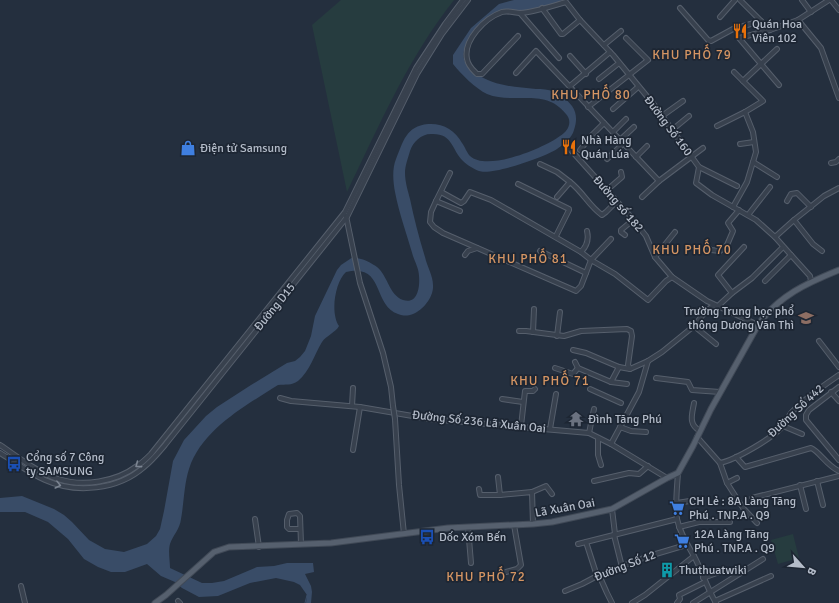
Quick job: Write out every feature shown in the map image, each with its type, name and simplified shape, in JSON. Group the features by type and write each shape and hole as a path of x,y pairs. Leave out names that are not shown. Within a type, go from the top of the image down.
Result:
{"main road":[{"path":"678,473 720,392 758,324 773,306 787,296 811,281 839,270"},
{"name":"Lã Xuân Oai","path":"155,603 208,558 222,549 229,547 332,543 468,527 552,522 612,509 666,478 678,473"}],"street":[{"name":"Đường D15","path":"0,453 42,479 65,486 88,488 111,484 121,481 143,468 155,456 345,212 416,68 445,24 464,0"},
{"name":"Đường D15","path":"0,445 45,474 66,481 89,482 115,478 137,467 151,454 347,217 417,74 442,34 468,0"},
{"path":"720,16 735,0"},
{"path":"740,0 770,30"},
{"path":"802,0 811,12"},
{"path":"779,85 740,38 770,30 798,20 830,0 839,10"},
{"name":"Đường Số 160","path":"518,36 482,74 477,74 471,68 467,59 467,49 474,34 485,22 503,12 520,13 567,1 580,20 610,52 662,116 699,167 696,183 712,195 756,220 775,237 810,276 811,281"},
{"path":"542,8 561,34 580,20"},
{"path":"680,8 708,40 711,41 733,29 761,21"},
{"path":"520,13 559,58"},
{"path":"798,20 821,48 839,98"},
{"path":"604,45 621,31"},
{"path":"588,107 648,60 626,38"},
{"path":"743,81 777,49"},
{"path":"516,73 536,51 659,181"},
{"path":"570,86 586,74 610,52"},
{"path":"570,56 586,74"},
{"path":"600,79 619,63"},
{"path":"718,126 763,101 734,72"},
{"path":"613,109 638,87"},
{"path":"662,116 682,101"},
{"path":"733,207 747,182 756,152 753,132 745,112"},
{"path":"672,130 689,116"},
{"path":"613,132 626,119"},
{"path":"580,150 604,123"},
{"path":"607,159 634,127"},
{"path":"740,144 754,142"},
{"path":"636,157 647,146"},
{"name":"Đường số 182","path":"569,148 617,201 646,236 654,257 672,277 716,306"},
{"path":"642,197 659,181 703,148"},
{"path":"831,163 836,162 839,159"},
{"path":"753,162 777,177"},
{"path":"540,164 557,172 579,188 595,210 602,215 617,201"},
{"path":"699,167 737,186"},
{"path":"607,190 622,177 621,172"},
{"path":"450,173 431,212 430,222 434,227 443,233 576,291 581,286 591,260 611,239"},
{"path":"557,198 570,182"},
{"path":"518,184 568,208 569,210 556,236"},
{"path":"748,215 770,187"},
{"path":"775,237 824,196 839,188"},
{"path":"441,192 461,203 470,192 491,200 556,236 591,260 615,274 648,300 666,281 672,277"},
{"path":"787,201 792,194 797,193 811,207"},
{"path":"436,201 460,211"},
{"path":"707,246 711,250 720,250 727,245 733,231 728,223 739,210"},
{"path":"345,212 360,283 383,353 391,388 395,419 404,534"},
{"path":"625,235 621,232 621,230 633,220"},
{"path":"794,220 813,244 822,251"},
{"path":"581,252 586,245 588,238 587,231"},
{"path":"654,257 675,232"},
{"path":"573,350 586,353 619,367 630,369 648,361 694,326 706,311 716,306 752,278 783,247"},
{"path":"465,255 468,251 477,248"},
{"path":"732,293 718,275 744,248"},
{"path":"540,251 586,273"},
{"path":"766,281 791,255"},
{"path":"716,306 758,324"},
{"path":"533,332 534,309"},
{"path":"557,336 560,312"},
{"path":"694,326 716,344"},
{"path":"519,331 564,336 581,331 627,329 631,332 632,336 628,365 630,369"},
{"path":"820,341 839,367"},
{"path":"611,444 639,392 648,361"},
{"path":"575,362 578,368 611,382 627,384"},
{"path":"611,382 619,367"},
{"path":"555,368 573,374 578,368"},
{"name":"Đường Số 442","path":"720,463 729,462 772,436 782,426 790,414 814,392 839,375"},
{"path":"656,378 688,382 692,390 720,392"},
{"path":"839,387 807,412 806,417 806,420 839,460"},
{"path":"352,406 353,388"},
{"path":"590,388 621,403"},
{"path":"521,426 525,391 533,391 535,389"},
{"path":"831,392 839,401"},
{"path":"550,429 556,394"},
{"name":"Đường Số 236 Lã Xuân Oai","path":"280,398 291,401 360,407 430,418 589,433 611,444 666,478"},
{"path":"502,399 523,402"},
{"path":"694,403 691,420 695,428 700,431"},
{"path":"354,450 360,407"},
{"path":"589,433 594,408"},
{"path":"782,426 802,434"},
{"path":"620,427 631,431 646,432"},
{"path":"697,437 720,463 727,483 743,508 757,523"},
{"path":"598,438 598,455 601,465"},
{"path":"736,457 745,467 810,448 814,449 826,462 839,471"},
{"path":"594,481 630,473 639,474 648,466"},
{"path":"678,473 677,519 679,527 686,545 694,556 715,602 771,576"},
{"path":"42,479 45,474"},
{"path":"752,498 839,476"},
{"path":"498,477 500,495"},
{"path":"727,483 737,478"},
{"path":"817,481 823,506"},
{"path":"800,485 806,509"},
{"path":"479,488 480,495 500,495 532,492 546,486 552,494"},
{"path":"532,492 534,524"},
{"path":"677,503 696,500"},
{"path":"612,509 614,534 622,567"},
{"path":"300,529 289,529 287,527 289,514 298,513 300,516 301,544"},
{"path":"255,519 259,547"},
{"path":"578,544 677,519"},
{"path":"679,527 699,522 730,522"},
{"path":"506,572 517,569 520,566 514,525"},
{"path":"468,527 471,563"},
{"path":"586,542 598,575 612,603"},
{"name":"Đường Số 12","path":"565,591 598,575 649,556 686,545"},
{"path":"632,603 694,556"},
{"path":"693,603 763,559"},
{"path":"677,603 680,600 679,595 704,580 725,570"},
{"path":"21,586 25,603"}],"green space":[{"path":"341,0 454,0 422,45 408,69 347,192 312,25"},
{"path":"793,534 799,558 778,564 771,540"}],"water":[{"path":"514,0 562,0 532,10 503,10 487,18 470,37 464,52 464,59 468,67 473,72 489,81 512,86 547,90 557,93 566,99 576,114 576,123 571,136 559,147 541,157 518,165 485,172 471,167 465,162 459,156 448,139 444,136 438,134 427,134 418,139 410,151 405,176 417,228 433,282 433,290 430,298 424,306 413,314 406,316 398,314 390,309 384,302 373,279 367,274 358,271 346,272 339,283 335,298 334,306 336,320 339,326 322,342 309,368 302,377 293,384 276,386 234,414 202,444 189,469 180,523 169,547 170,568 202,583 212,583 224,581 257,567 274,566 287,563 313,563 314,572 305,574 311,586 311,603 306,603 307,595 300,585 276,578 250,583 218,596 199,597 182,588 175,582 161,576 147,564 125,572 111,572 84,559 68,539 48,522 25,512 0,512 0,498 22,496 54,509 64,515 89,540 105,549 124,552 147,544 156,536 160,529 173,461 184,440 206,416 217,407 287,363 295,361 300,357 305,351 311,336 315,316 337,270 341,265 353,257 367,261 381,271 398,298 408,301 412,300 417,294 419,273 399,208 394,188 393,175 396,159 403,141 410,131 421,125 433,124 444,126 456,134 470,156 478,160 489,161 502,160 529,152 563,134 569,126 569,120 566,114 558,106 549,101 529,98 497,97 487,94 478,89 453,64 453,55 471,28 499,4"}],"waterway":[{"path":"305,603 307,595"}],"place":[{"name":"Quán Hoa Viên 102","path":"740,31"},
{"name":"Nhà Hàng Quán Lúa","path":"569,147"},
{"name":"Điện tử Samsung","path":"188,148"},
{"name":"Trường Trung học phổ thông Dương Văn Thì","path":"806,318"},
{"name":"Đình Tăng Phú","path":"576,419"},
{"name":"Cổng số 7 Công ty SAMSUNG","path":"14,464"},
{"name":"CH Lẻ : 8A Làng Tăng Phú . TNP.A . Q9","path":"677,508"},
{"name":"Dốc Xóm Bến","path":"427,537"},
{"name":"12A Làng Tăng Phú . TNP.A . Q9","path":"682,541"},
{"name":"Thuthuatwiki","path":"667,570"}],"district":[{"name":"KHU PHỐ 79","path":"692,55"},
{"name":"KHU PHỐ 80","path":"591,95"},
{"name":"KHU PHỐ 70","path":"692,250"},
{"name":"KHU PHỐ 81","path":"528,259"},
{"name":"KHU PHỐ 71","path":"550,381"},
{"name":"KHU PHỐ 72","path":"486,577"}]}
